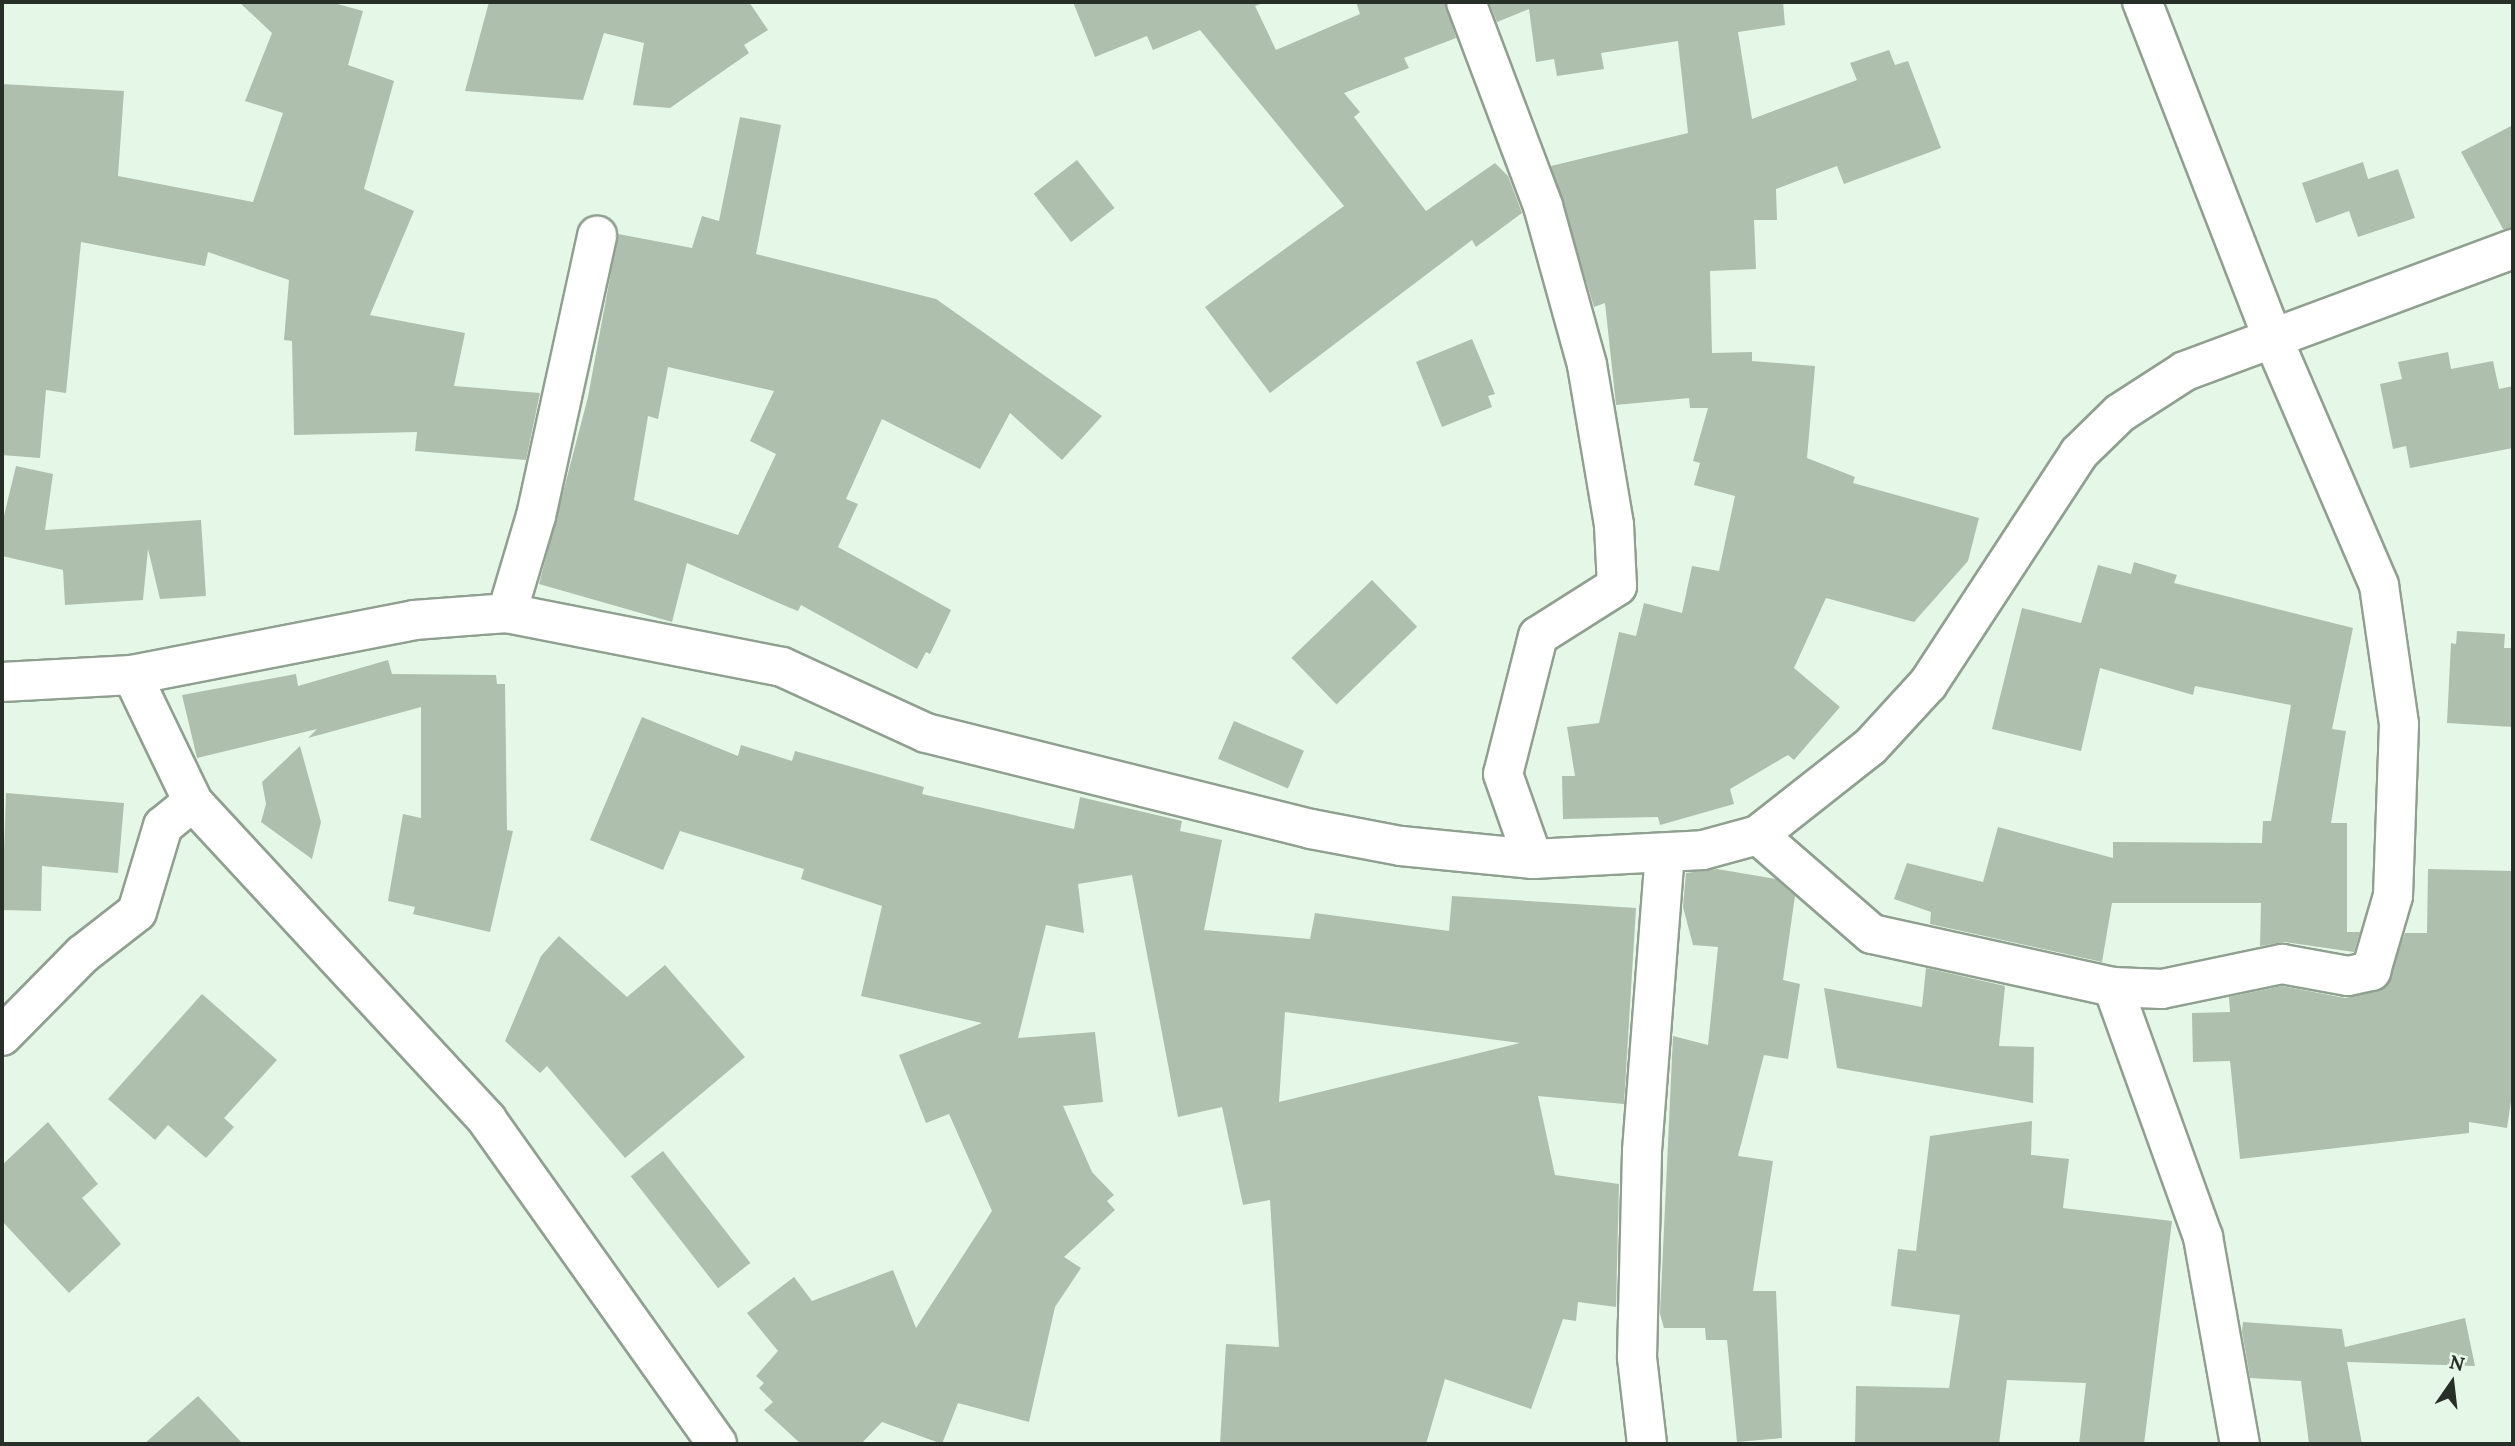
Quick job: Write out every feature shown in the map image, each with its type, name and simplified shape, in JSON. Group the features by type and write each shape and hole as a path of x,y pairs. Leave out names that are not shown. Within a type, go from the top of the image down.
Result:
{"street":[{"path":"1466,2 1543,206 1587,365 1614,525 1617,586 1538,636 1503,774 1533,859"},
{"path":"1758,835 1872,934 2113,987 2162,989 2282,964 2348,976 2371,971 2393,896 2399,724 2379,585 2273,339 2142,2"},
{"path":"507,613 536,516 597,236"},
{"path":"2,682 132,675 414,620 507,613 782,667 926,733 1311,829 1401,846 1533,859 1665,855 1758,835 1870,747 1928,684 2079,453 2120,413 2185,371 2513,249"},
{"path":"132,675 193,802 487,1120 717,1444"},
{"path":"2,1037 83,954 137,912 163,826 193,802"},
{"path":"1647,1444 1637,1357 1642,1151 1665,855"},
{"path":"2113,987 2203,1237 2240,1444"}],"building":[{"path":"239,2 330,2 363,11 348,65 394,81 364,189 414,211 370,315 465,333 454,386 540,393 526,460 415,451 417,432 294,435 292,341 284,340 289,280 208,252 205,266 81,242 66,393 46,390 40,458 2,455 2,84 124,91 118,176 253,202 283,113 245,101 272,33"},
{"path":"489,2 749,2 768,30 744,45 749,53 670,108 633,105 644,43 604,33 583,100 465,91"},
{"path":"1073,2 1266,2 1255,6 1276,50 1360,14 1356,2 1445,2 1456,38 1404,58 1409,68 1344,93 1360,112 1354,117 1426,211 1495,163 1508,176 1522,213 1476,247 1472,240 1270,393 1205,307 1344,206 1200,30 1153,50 1147,36 1095,57"},
{"path":"1489,2 1783,2 1785,25 1738,32 1752,119 1857,80 1850,63 1889,50 1895,65 1908,61 1941,148 1844,184 1837,166 1776,189 1777,220 1754,220 1756,269 1710,271 1712,353 1752,352 1752,361 1815,366 1807,458 1855,477 1853,483 1979,518 1968,561 1914,622 1826,598 1794,668 1840,707 1794,760 1788,755 1730,789 1734,804 1660,825 1658,817 1563,819 1562,776 1575,776 1567,727 1599,723 1619,632 1636,636 1644,603 1682,613 1692,566 1719,571 1735,496 1694,485 1700,463 1693,461 1708,408 1690,408 1689,398 1616,405 1605,303 1594,307 1551,166 1688,133 1678,41 1601,53 1604,69 1557,76 1554,59 1536,62 1529,9 1497,22"},
{"path":"740,117 781,125 756,254 936,299 1102,416 1062,460 1010,413 980,469 882,419 846,499 858,504 838,547 951,610 930,654 926,652 917,669 801,605 798,611 687,563 672,622 539,584 588,397 618,234 692,248 702,216 719,221","holes":["668,367 774,391 750,441 776,454 738,535 634,500 648,416 658,419"]},
{"path":"2513,125 2513,228 2503,229 2461,152"},
{"path":"1077,160 1115,208 1071,242 1034,194"},
{"path":"2363,162 2368,179 2398,169 2415,218 2358,237 2349,211 2316,223 2302,183"},
{"path":"1472,339 1495,394 1488,396 1492,407 1442,427 1416,362"},
{"path":"2448,352 2451,369 2493,361 2499,389 2513,386 2513,448 2410,468 2406,446 2393,449 2380,384 2402,379 2398,362"},
{"path":"16,466 53,474 45,530 201,520 206,596 160,599 148,549 143,600 65,605 63,570 2,556 2,524"},
{"path":"2134,562 2177,575 2174,583 2353,628 2332,729 2346,731 2331,823 2347,823 2347,932 2360,932 2354,952 2285,942 2260,946 2261,903 2112,903 2102,962 1930,924 1931,912 1894,899 1907,863 1983,882 1998,827 2113,858 2113,842 2262,843 2263,821 2271,821 2291,705 2195,686 2193,695 2100,668 2081,751 1992,729 2022,608 2081,623 2098,565 2131,574"},
{"path":"1372,580 1417,627 1337,705 1291,658"},
{"path":"2457,631 2505,634 2504,648 2513,648 2513,727 2447,723 2451,643 2456,644"},
{"path":"388,660 392,674 496,675 497,684 505,684 507,830 513,831 490,932 413,914 415,907 388,901 403,814 421,818 421,707 308,738 317,729 197,758 182,695 296,674 298,686"},
{"path":"642,717 738,756 741,745 792,761 795,751 924,787 922,794 1074,829 1080,797 1182,821 1180,831 1222,840 1204,930 1310,939 1315,913 1449,931 1452,896 1636,908 1624,1104 1538,1096 1555,1175 1619,1184 1616,1307 1578,1302 1576,1321 1563,1319 1531,1409 1445,1379 1426,1444 1220,1444 1226,1344 1279,1347 1270,1200 1243,1205 1222,1107 1178,1117 1132,875 1078,884 1084,933 1046,925 1018,1038 1095,1032 1103,1102 1063,1106 1092,1172 1114,1195 1107,1201 1115,1210 1064,1257 1081,1268 1055,1307 1029,1422 958,1403 942,1444 882,1422 861,1444 801,1444 764,1410 773,1402 759,1388 764,1383 756,1376 778,1351 747,1313 794,1277 812,1301 893,1270 916,1328 992,1211 949,1114 926,1123 899,1055 982,1023 861,996 882,906 801,879 804,869 680,831 663,870 590,840","holes":["1285,1012 1520,1043 1279,1102"]},
{"path":"1234,721 1304,751 1288,788 1218,759"},
{"path":"300,746 321,822 312,859 261,822 266,804 262,782"},
{"path":"6,793 124,803 118,873 42,866 41,911 2,910"},
{"path":"1717,869 1776,879 1795,896 1783,980 1800,984 1788,1059 1764,1055 1738,1156 1773,1161 1753,1291 1776,1291 1782,1438 1737,1442 1727,1340 1706,1340 1705,1328 1664,1328 1660,1314 1673,1036 1708,1045 1718,947 1693,945 1683,907 1686,873"},
{"path":"2428,869 2513,871 2513,1088 2507,1128 2469,1122 2469,1133 2240,1159 2230,1061 2193,1062 2192,1013 2230,1012 2229,997 2282,986 2345,998 2385,987 2405,933 2427,933"},
{"path":"559,936 627,997 665,965 745,1057 625,1158 547,1066 540,1073 505,1041 541,956"},
{"path":"1926,968 2005,986 1999,1046 2034,1047 2033,1103 1837,1068 1824,988 1922,1007"},
{"path":"202,994 277,1060 224,1118 234,1127 206,1158 168,1125 155,1140 108,1099"},
{"path":"2032,1121 2031,1155 2069,1159 2063,1208 2172,1221 2144,1444 2079,1444 2086,1383 2007,1380 1999,1444 1855,1444 1856,1386 1949,1388 1960,1315 1891,1306 1898,1249 1916,1251 1930,1136"},
{"path":"48,1122 98,1184 82,1198 121,1244 69,1293 2,1221 2,1165"},
{"path":"663,1151 750,1263 718,1288 631,1176"},
{"path":"2465,1318 2475,1366 2347,1362 2362,1444 2309,1444 2301,1381 2250,1378 2242,1331 2243,1322 2342,1329 2345,1347"},
{"path":"198,1396 243,1444 144,1444"}]}
